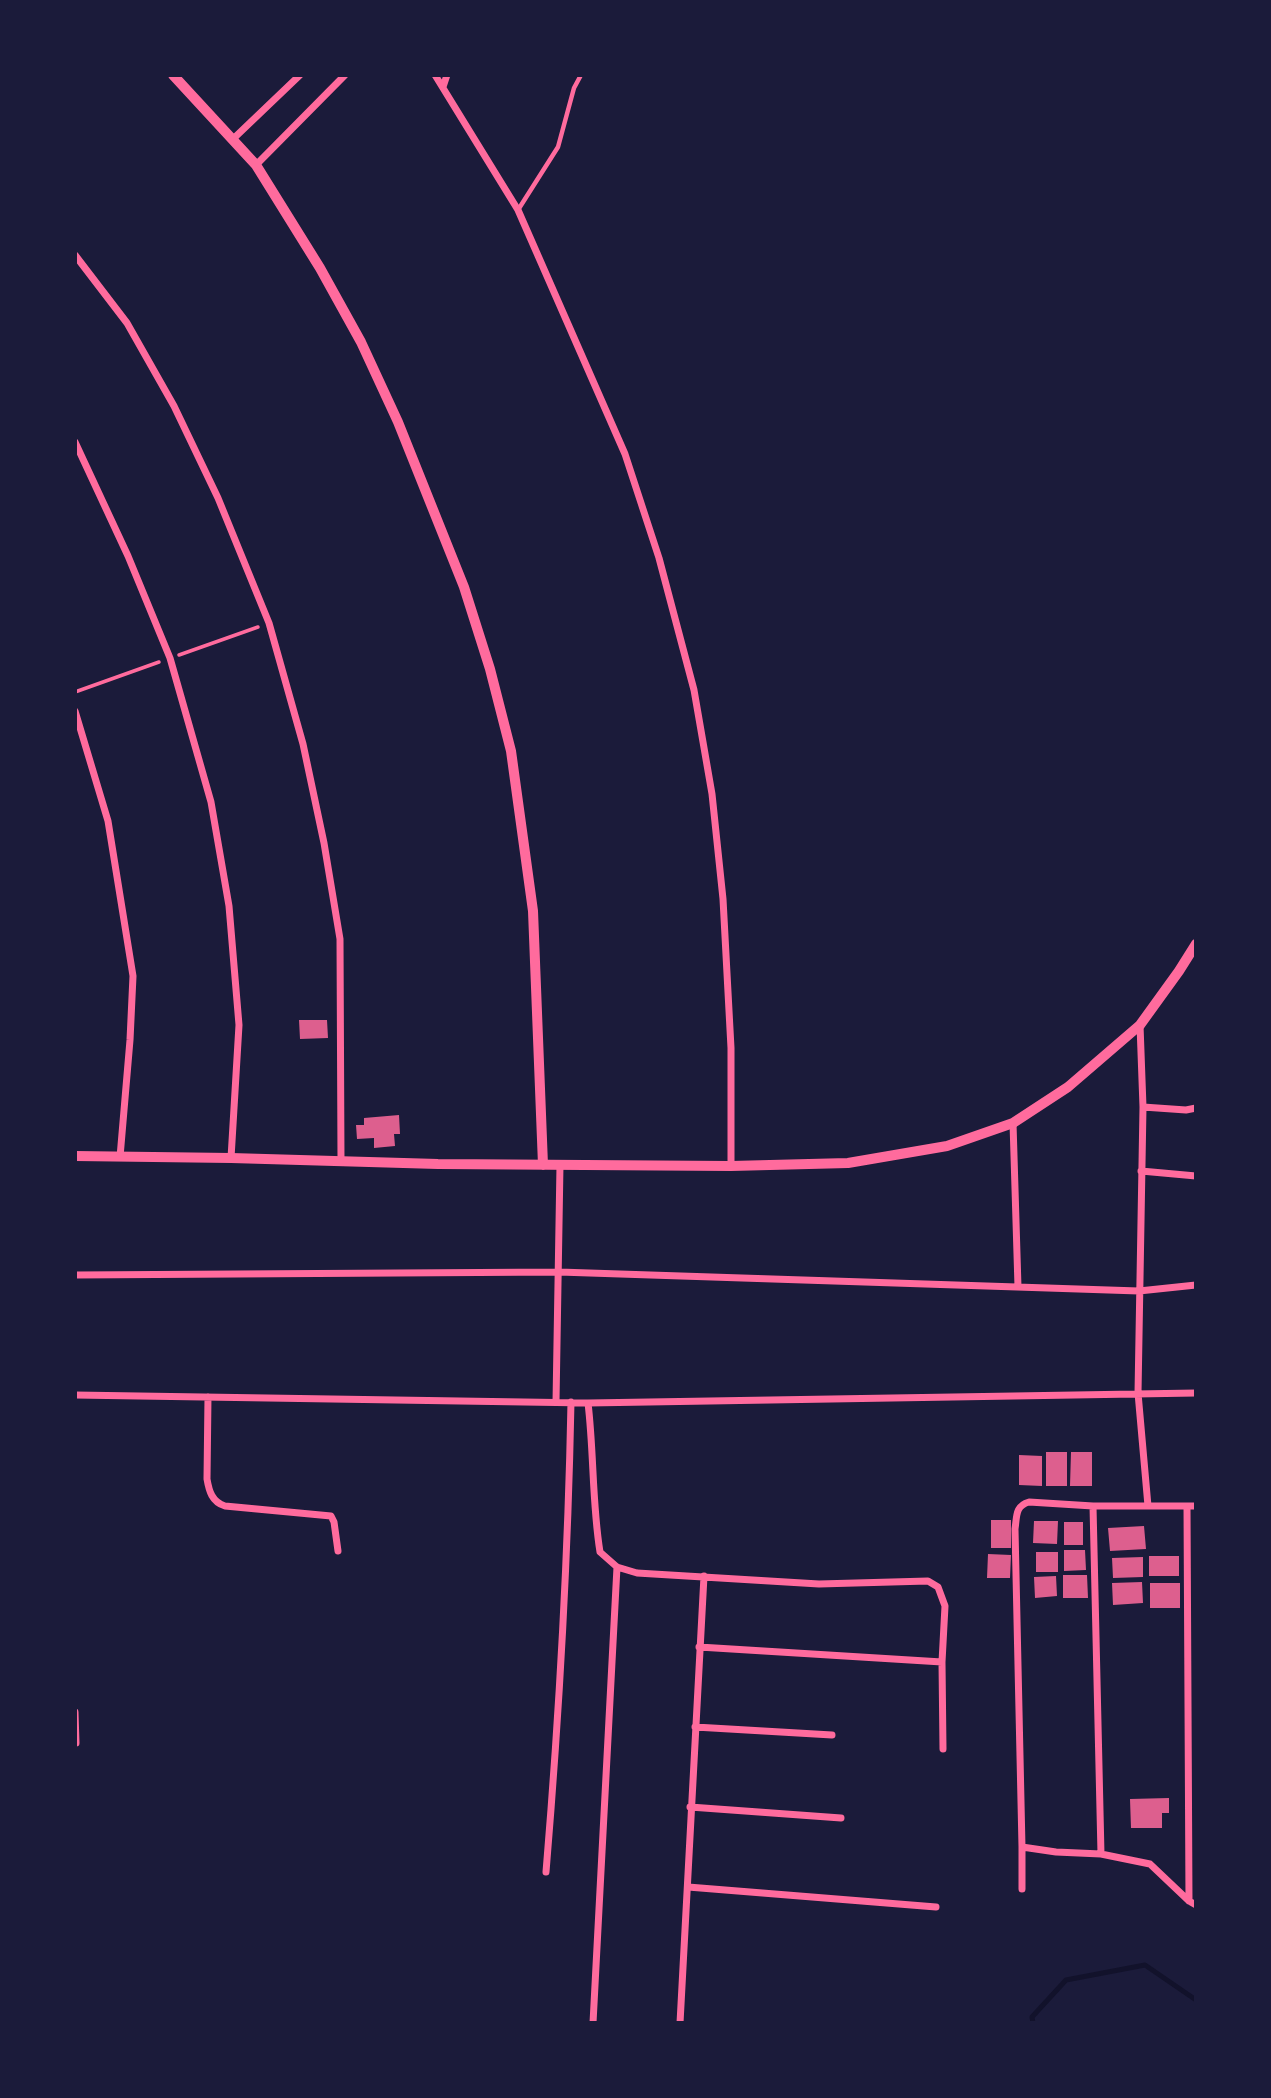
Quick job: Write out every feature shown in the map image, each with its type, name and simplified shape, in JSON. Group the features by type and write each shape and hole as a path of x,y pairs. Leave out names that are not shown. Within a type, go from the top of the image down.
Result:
{"street":[{"path":"173,75 256,165 320,268 361,342 393,411 464,587 510,751 533,911 543,1165"},
{"path":"232,140 300,75"},
{"path":"256,165 345,75"},
{"path":"435,75 518,211 625,454 659,558 694,690 712,794 723,899 731,1048 730,1166"},
{"path":"443,87 447,75"},
{"path":"75,255 127,323 174,406 218,498 269,623 306,757 340,939 341,1161"},
{"path":"75,442 128,556 170,658 211,802 229,906 239,1025 231,1158"},
{"path":"75,711 107,821 133,976 120,1157"},
{"path":"75,1156 730,1166 848,1163 947,1146 1013,1123 1068,1087 1140,1025 1196,944"},
{"path":"1140,1025 1143,1107 1138,1393 1148,1506"},
{"path":"1143,1107 1186,1110 1196,1108"},
{"path":"1013,1123 1017,1287"},
{"path":"556,1402 560,1165"},
{"path":"1141,1171 1196,1176"},
{"path":"75,1275 559,1272 1139,1291 1196,1285"},
{"path":"75,1395 587,1404 1196,1394"},
{"path":"208,1397 207,1479 215,1501 225,1506 331,1516 334,1519 338,1551"},
{"path":"546,1872 556,1737 571,1402"},
{"path":"587,1404 592,1436 596,1526 600,1552 617,1567 637,1573 819,1584 928,1581 938,1587 945,1606 942,1662 943,1749"},
{"path":"1022,1889 1015,1529 1018,1509 1022,1504 1030,1502 1093,1506 1196,1506"},
{"path":"1093,1506 1101,1854"},
{"path":"1186,1506 1192,1903"},
{"path":"593,2023 617,1567"},
{"path":"680,2023 704,1576"},
{"path":"699,1647 942,1662"},
{"path":"75,1712 76,1743"},
{"path":"695,1727 832,1735"},
{"path":"690,1807 841,1818"},
{"path":"1021,1847 1101,1854 1150,1864 1192,1903"},
{"path":"688,1887 936,1907"}],"lane":[{"path":"518,211 558,147 574,88 581,75"}],"building":[{"path":"299,1020 327,1020 328,1038 300,1039"},
{"path":"399,1115 400,1134 394,1134 395,1146 374,1148 374,1138 357,1139 356,1125 364,1125 364,1118"},
{"path":"1046,1452 1067,1452 1067,1486 1046,1486"},
{"path":"1071,1452 1092,1452 1092,1486 1070,1486"},
{"path":"1019,1455 1042,1456 1042,1486 1019,1485"},
{"path":"991,1520 1011,1520 1011,1548 991,1548"},
{"path":"1034,1521 1058,1521 1057,1544 1033,1543"},
{"path":"1064,1522 1083,1522 1083,1545 1064,1545"},
{"path":"1144,1526 1146,1549 1110,1551 1108,1528"},
{"path":"1064,1550 1085,1550 1086,1570 1064,1571"},
{"path":"1036,1552 1058,1552 1058,1572 1036,1572"},
{"path":"988,1554 1011,1555 1010,1578 987,1578"},
{"path":"1149,1556 1179,1556 1179,1576 1149,1576"},
{"path":"1143,1557 1143,1577 1113,1578 1112,1558"},
{"path":"1063,1575 1087,1575 1088,1598 1063,1598"},
{"path":"1056,1576 1057,1596 1035,1598 1034,1577"},
{"path":"1142,1582 1143,1603 1113,1605 1112,1583"},
{"path":"1150,1583 1180,1583 1180,1608 1150,1608"},
{"path":"1169,1798 1169,1813 1162,1813 1162,1828 1131,1828 1130,1799"}],"waterway":[{"path":"1033,2023 1032,2017 1066,1980 1145,1965 1196,2000"}]}
